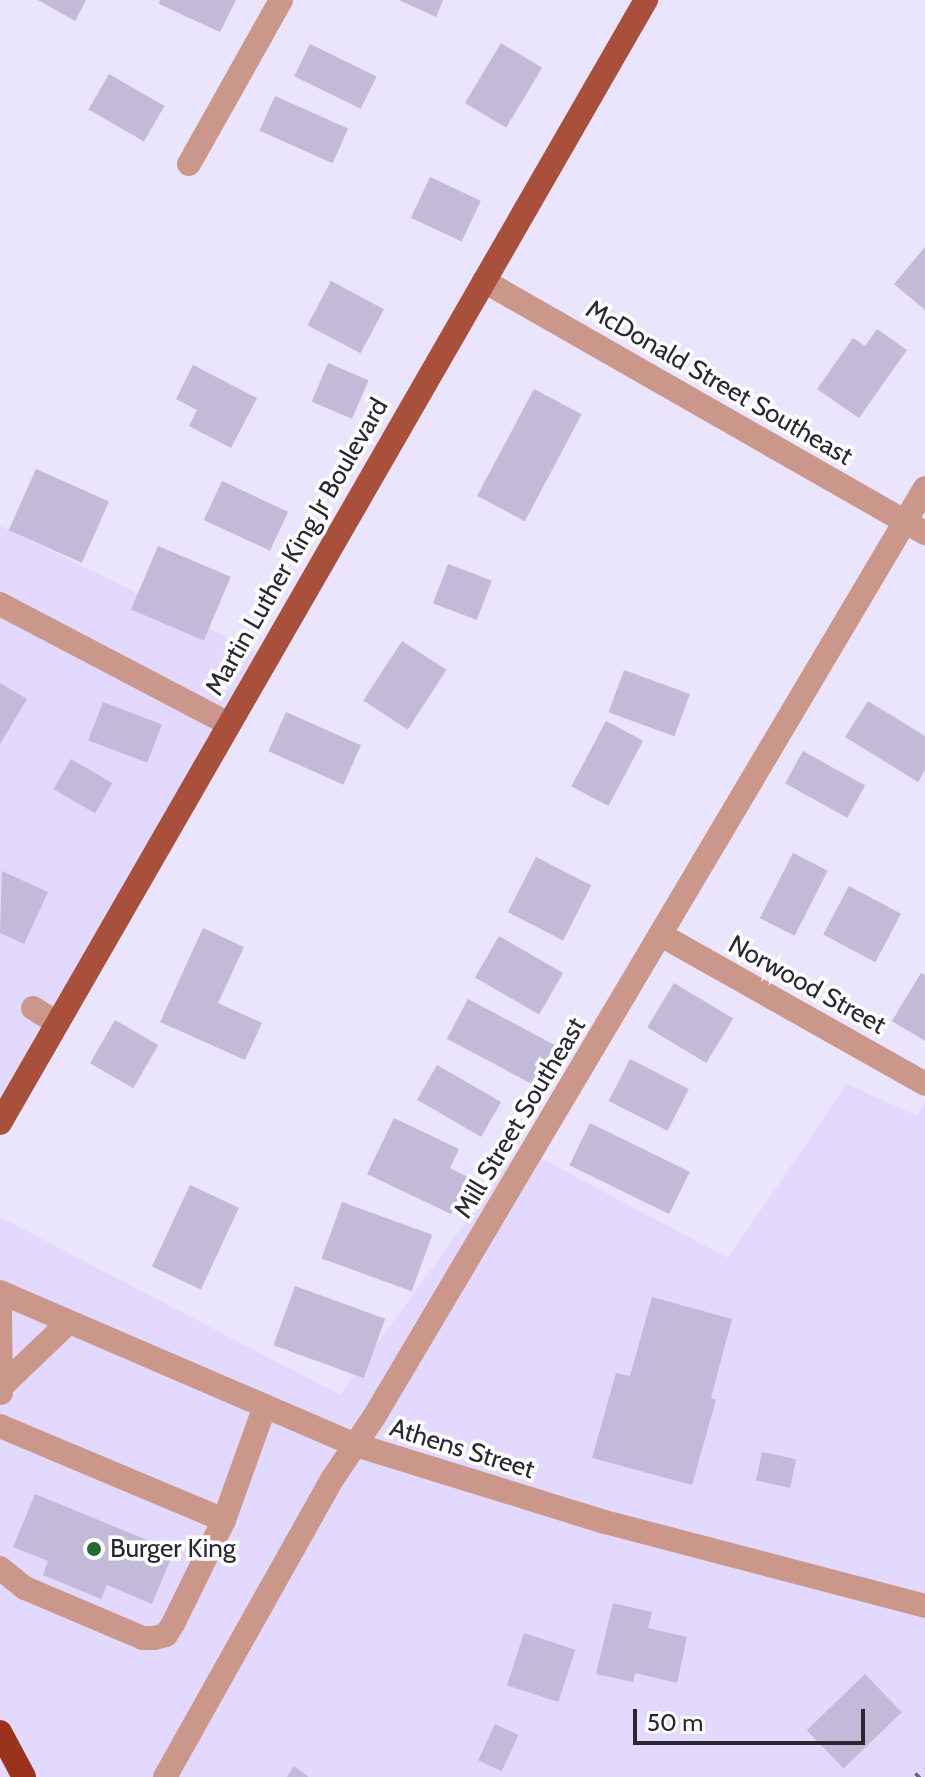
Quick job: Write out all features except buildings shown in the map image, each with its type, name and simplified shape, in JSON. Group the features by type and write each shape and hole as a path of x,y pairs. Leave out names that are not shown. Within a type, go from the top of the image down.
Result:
{"highway":[{"path":"0,1732 24,1777"}],"main road":[{"name":"Martin Luther King Jr Boulevard","path":"0,1123 227,723 646,0"}],"street":[{"path":"189,164 281,0"},
{"name":"McDonald Street Southeast","path":"484,281 925,533"},
{"name":"Mill Street Southeast","path":"165,1777 333,1478 356,1445 661,935 925,488"},
{"path":"0,604 227,723"},
{"name":"Norwood Street","path":"661,935 925,1084"},
{"path":"33,1008 57,1023"},
{"name":"Athens Street","path":"0,1292 356,1445 605,1522 925,1606"},
{"path":"0,1310 2,1392"},
{"path":"2,1392 69,1322"},
{"path":"0,1568 25,1588 143,1638 166,1635 224,1520 265,1406"},
{"path":"0,1426 224,1520"}],"shaded area":[{"path":"0,526 260,653 0,1109"},
{"path":"847,1084 917,1116 925,1101 925,1777 0,1777 0,1217 340,1395 520,1147 728,1258"}],"railway":[{"path":"916,1777 925,1769"}],"place":[{"name":"Burger King","path":"94,1549"}]}
